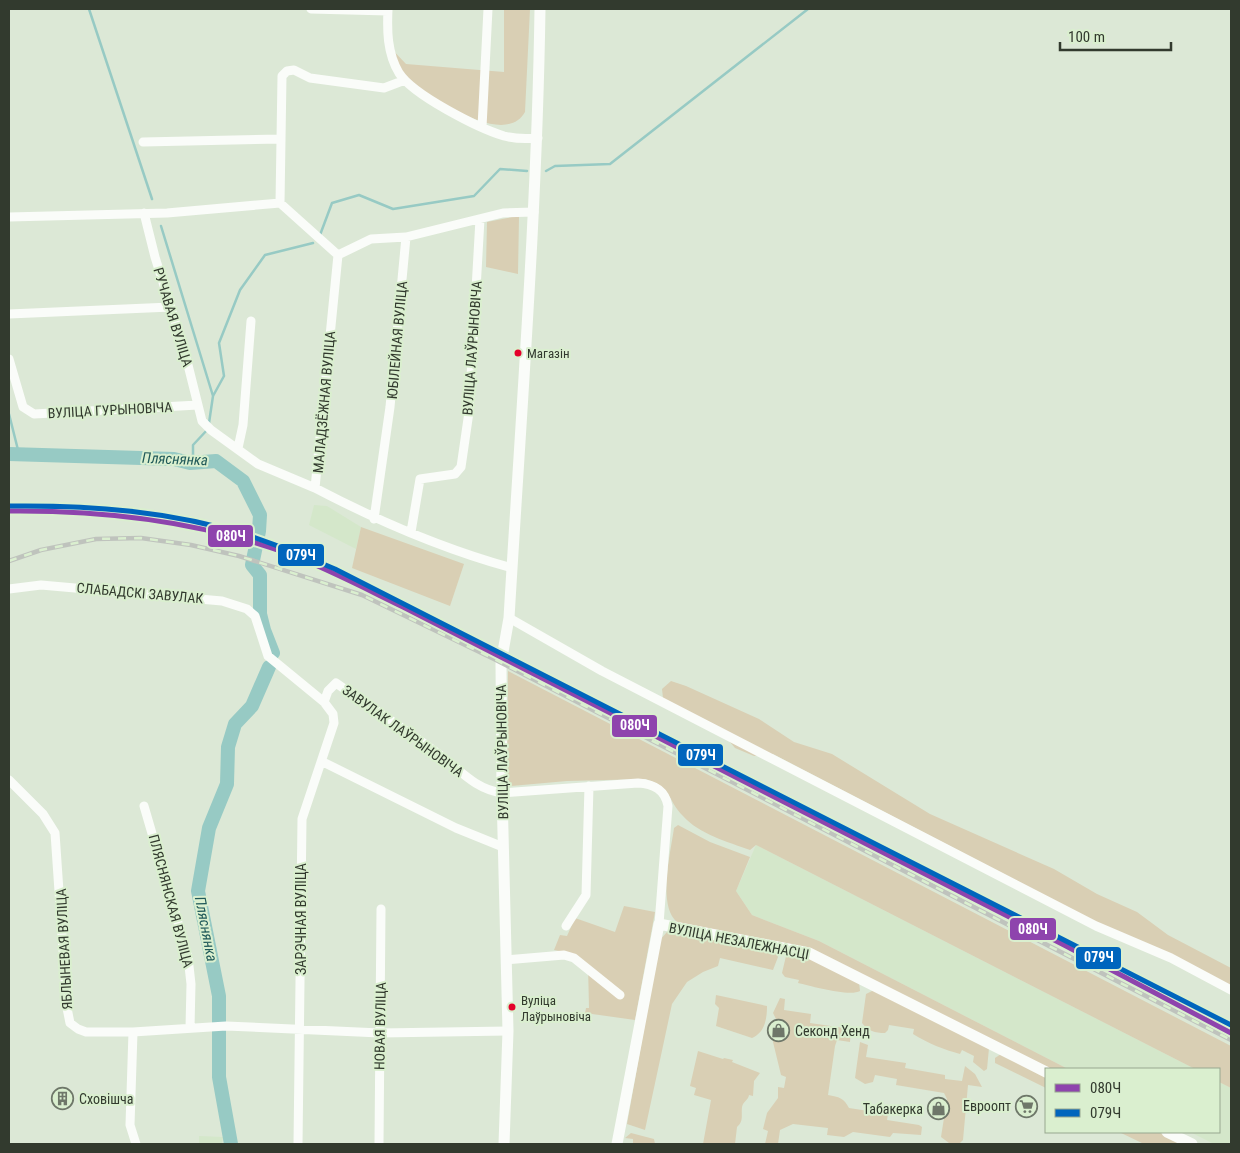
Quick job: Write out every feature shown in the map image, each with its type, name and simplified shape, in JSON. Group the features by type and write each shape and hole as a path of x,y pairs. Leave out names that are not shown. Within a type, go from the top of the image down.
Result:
{"main road":[{"name":"ВУЛІЦА ЛАЎРЫНОВІЧА","path":"504,1144 508,1031 501,663 509,618 534,212 538,138 540,9"},
{"name":"ВУЛІЦА НЕЗАЛЕЖНАСЦІ","path":"617,1144 658,924 809,953 1045,1071"},
{"path":"1169,1133 1192,1144"}],"street":[{"path":"311,9 388,10 387,28 390,51 396,68 404,80 425,97 482,127 504,136 527,139 538,138"},
{"path":"482,127 488,9"},
{"path":"280,204 281,80 287,71 294,70 310,78 384,88 404,80"},
{"path":"143,142 281,139"},
{"path":"9,217 167,213 280,204 338,255 371,239 406,237 503,213 534,212"},
{"name":"РУЧАВАЯ ВУЛІЦА","path":"144,213 202,420"},
{"name":"ВУЛІЦА ЛАЎРЫНОВІЧА","path":"411,532 420,479 455,474 461,467 469,412 480,219"},
{"name":"ЮБІЛЕЙНАЯ ВУЛІЦА","path":"374,519 390,407 406,237"},
{"name":"МАЛАДЗЁЖНАЯ ВУЛІЦА","path":"202,420 211,430 258,464 315,488 338,255"},
{"path":"9,314 171,307"},
{"path":"238,448 243,426 251,321"},
{"name":"ВУЛІЦА ГУРЫНОВІЧА","path":"9,359 23,407 29,412 42,414 198,405"},
{"path":"315,488 374,519 463,554 512,568"},
{"name":"СЛАБАДСКІ ЗАВУЛАК","path":"9,589 41,585 222,601 247,609 255,616 260,627"},
{"path":"509,618 602,671 1096,926 1170,958 1231,990"},
{"name":"ЗАВУЛАК ЛАЎРЫНОВІЧА","path":"260,627 268,656 324,702 328,691 336,683 440,755 477,786 502,793"},
{"name":"ЗАРЭЧНАЯ ВУЛІЦА","path":"298,1144 302,819 304,808 334,724 333,714 324,702"},
{"path":"322,762 456,828 503,847"},
{"name":"ЯБЛЫНЕВАЯ ВУЛІЦА","path":"9,780 47,819 57,839 66,1008 70,1023 78,1029 86,1032 132,1032 226,1026 380,1033 508,1031"},
{"path":"502,793 589,786 646,784 658,788 665,796 668,806 658,924"},
{"path":"566,926 586,895 589,786"},
{"name":"ПЛЯСНЯНСКАЯ ВУЛІЦА","path":"144,806 188,957 191,984 190,1028"},
{"name":"НОВАЯ ВУЛІЦА","path":"379,1144 381,909"},
{"path":"506,960 564,955 574,958 620,995"},
{"path":"132,1032 130,1125 136,1144"}],"shaded area":[{"path":"504,9 530,9 525,112 516,122 503,125 472,118 416,88 407,81 388,45 406,64 504,72"},
{"path":"519,217 518,274 486,267 487,222"},
{"path":"314,505 327,506 361,527 356,549 309,525"},
{"path":"361,527 464,564 450,606 352,568"},
{"path":"508,671 1231,1046 1231,1088 1220,1082 1220,1068 1193,1068 756,845 750,850 705,833 683,816 665,790 654,782 645,779 567,781 511,786 508,783"},
{"path":"671,681 759,719 794,742 832,754 930,814 1054,869 1097,894 1137,912 1168,935 1231,968 1231,986 1096,922 773,754 754,756 735,748 725,736 663,698 662,689"},
{"path":"678,825 710,842 750,857 736,891 752,915 819,941 1066,1068 1049,1068 809,948 677,922 671,914 666,891 674,828"},
{"path":"756,845 1193,1068 1066,1068 819,941 752,915 736,891"},
{"path":"624,906 655,912 635,1020 585,1013 586,1008 589,1008 588,965 565,952 554,950 560,935 567,936 575,918 615,932"},
{"path":"670,931 775,951 778,957 773,970 720,958 718,966 703,972 687,982 672,1004 645,1130 627,1124 660,940"},
{"path":"792,954 808,958 859,982 860,991 848,993 830,990 798,983 799,980 785,977 782,973 786,956"},
{"path":"874,990 989,1048 987,1069 984,1071 973,1062 974,1056 962,1050 960,1054 930,1043 913,1034 914,1029 889,1025 885,1033 869,1030 862,1023 866,994"},
{"path":"716,995 767,1006 766,1020 760,1033 752,1038 716,1026 719,1008 715,1004"},
{"path":"780,998 785,999 784,1010 811,1014 810,1023 851,1029 850,1042 837,1040 828,1095 841,1098 849,1108 888,1114 887,1120 919,1125 922,1127 921,1135 893,1133 890,1137 853,1132 844,1137 827,1135 828,1128 793,1124 780,1130 778,1144 765,1144 768,1131 763,1129 767,1113 778,1098 778,1087 784,1088 786,1077 781,1075 773,1042 777,1021 773,1013"},
{"path":"860,1042 868,1045 866,1057 906,1063 905,1068 945,1075 945,1079 962,1081 965,1066 975,1074 982,1087 968,1085 963,1140 959,1144 949,1143 941,1137 947,1099 944,1093 896,1085 897,1079 875,1075 873,1082 865,1084 855,1078"},
{"path":"698,1051 723,1059 733,1060 732,1062 760,1073 754,1081 753,1096 749,1095 742,1107 735,1144 703,1144 711,1100 694,1095 696,1088 690,1086"},
{"path":"1001,1054 1045,1076 1045,1088 995,1063 995,1058"},
{"path":"1220,1082 1231,1088 1231,1144 1214,1144 1192,1133 1220,1133"},
{"path":"631,1133 654,1139 655,1144 633,1144 633,1139 625,1138"},
{"path":"1121,1133 1160,1133 1183,1144 1144,1144"},
{"path":"199,1136 223,1137 222,1144 199,1144"}],"waterway":[{"path":"89,9 152,199"},
{"path":"546,171 555,166 610,164 808,9"},
{"path":"320,235 332,203 359,195 393,209 474,196 500,169 527,171"},
{"path":"161,226 213,396"},
{"path":"209,423 213,396 224,376 219,343 240,290 265,255 313,243"},
{"path":"9,414 19,454"},
{"path":"190,463 193,457 193,445 208,429"},
{"name":"Пляснянка","path":"9,454 174,459 190,463 216,461 243,481 260,515 259,531 252,565 260,575 260,614 273,653"},
{"name":"Пляснянка","path":"231,1144 219,1077 219,996 198,891 209,828 227,784 228,747 235,724 252,706 269,667"}],"railway":[{"path":"9,561 41,550 96,539 141,538 191,545 239,556 362,595 496,660 1231,1040"}],"transit line":[{"name":"079Ч","path":"9,506 100,508 161,515 221,527 250,536 335,569 1231,1025"},
{"name":"080Ч","path":"9,511 116,515 151,520 221,533 304,560 403,607 1064,945 1231,1033"}],"place":[{"name":"Магазін","path":"518,353"},
{"name":"Вуліца Лаўрыновіча","path":"512,1007"},
{"name":"Секонд Хенд","path":"779,1031"},
{"name":"Сховішча","path":"63,1099"},
{"name":"Евроопт","path":"1027,1106"},
{"name":"Табакерка","path":"939,1109"}]}
